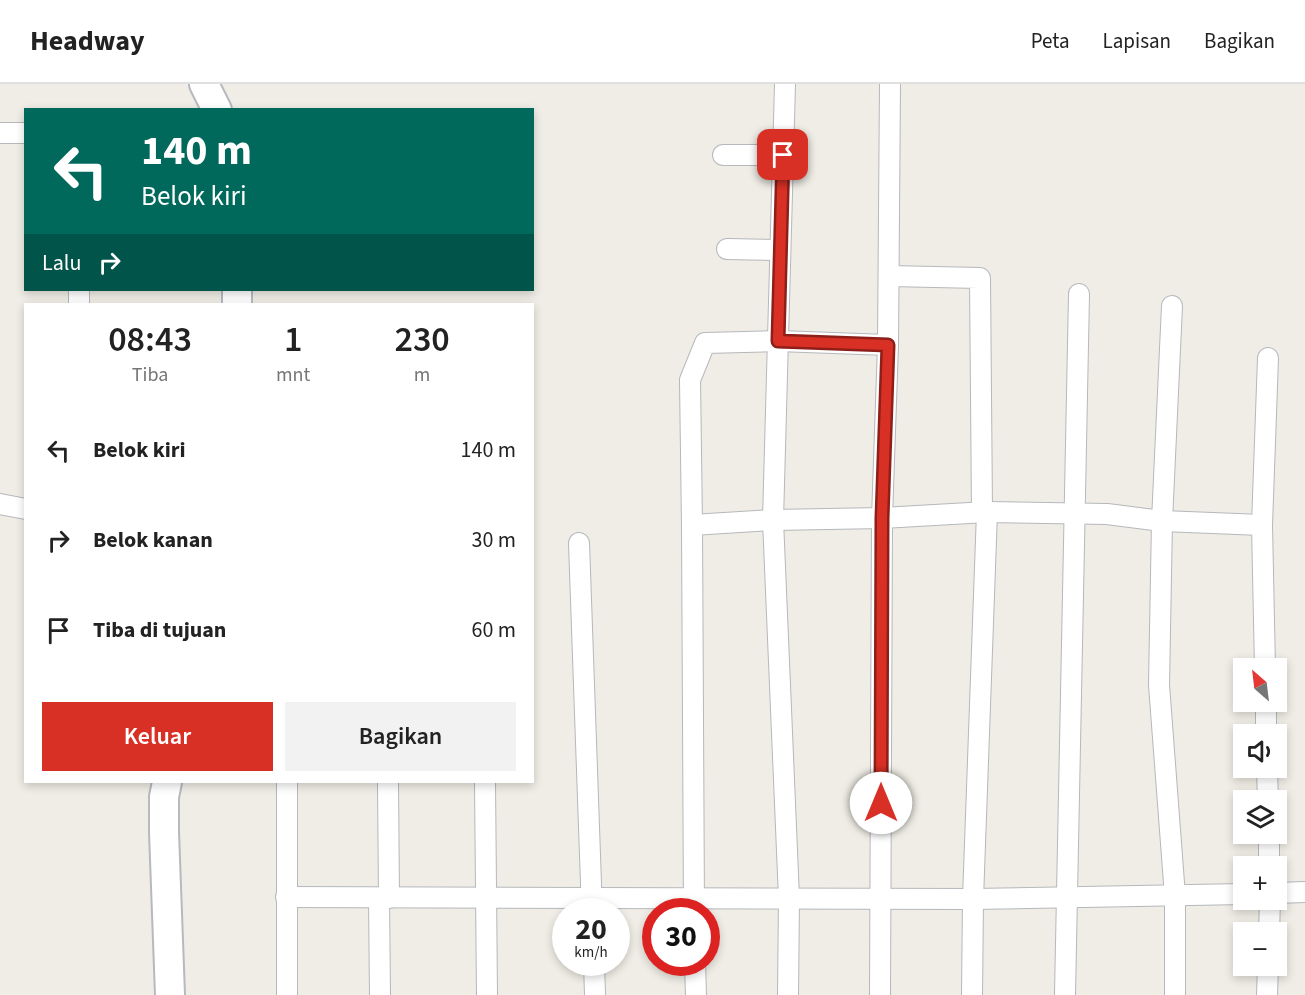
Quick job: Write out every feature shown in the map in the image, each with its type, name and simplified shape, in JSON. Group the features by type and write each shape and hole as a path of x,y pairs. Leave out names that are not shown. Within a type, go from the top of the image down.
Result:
{"main road":[{"path":"204,84 216,108"},
{"path":"167,783 164,797 164,832 170,995"}],"street":[{"path":"784,84 773,520 789,898 788,995"},
{"path":"880,995 882,518 888,345 890,84"},
{"path":"0,133 24,133"},
{"path":"723,155 783,155"},
{"path":"727,249 780,250"},
{"path":"889,276 980,278 984,512 972,995"},
{"path":"1065,995 1079,294"},
{"path":"1172,306 1162,521 1159,685 1175,896 1175,995"},
{"path":"694,898 690,380 705,343 778,341 888,345"},
{"path":"1265,658 1262,525 1268,358"},
{"path":"0,504 24,508"},
{"path":"692,525 984,512 1074,512 1162,521 1262,525"},
{"path":"579,543 592,898"},
{"path":"286,783 287,995"},
{"path":"381,995 388,783"},
{"path":"485,783 487,995"},
{"path":"1287,893 1305,892"},
{"path":"720,903 789,898 974,899 1233,894"},
{"path":"286,897 487,897 552,902"},
{"path":"594,976 595,995"},
{"path":"695,976 696,995"},
{"path":"1267,995 1268,976"}],"route":[{"path":"783,155 778,341 888,345 882,518 881,803"}]}
